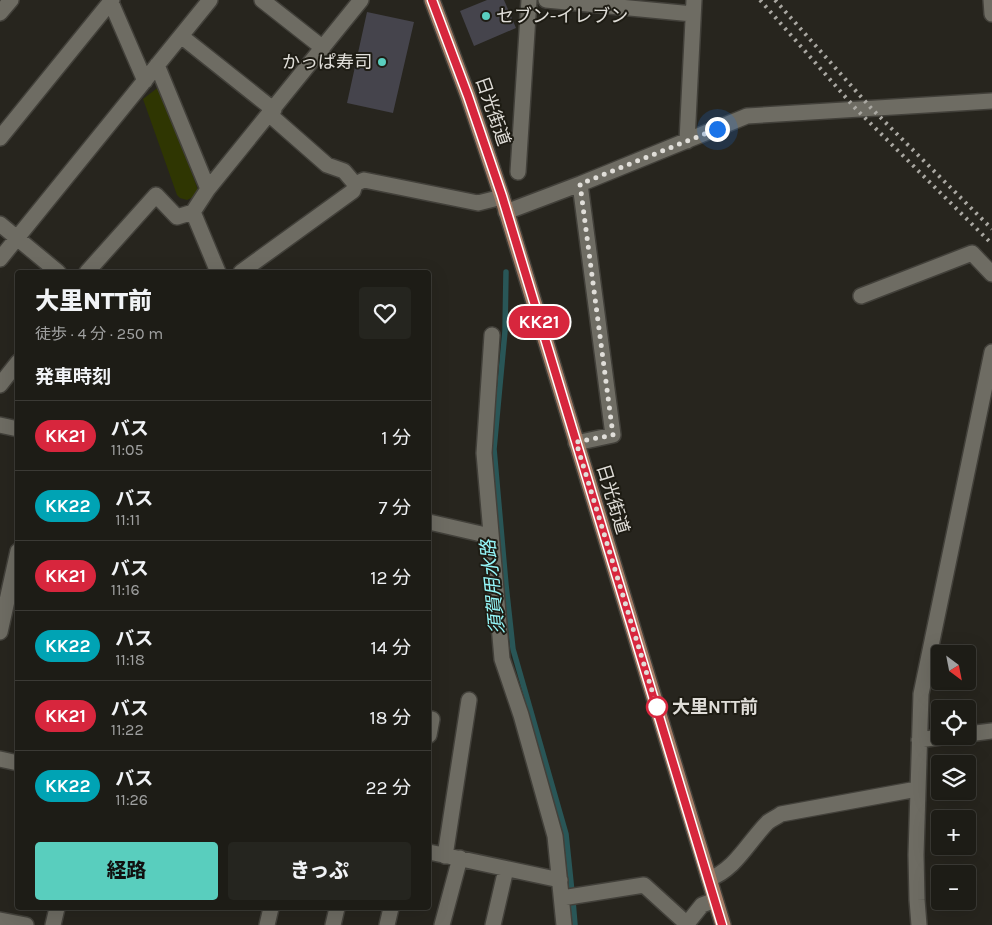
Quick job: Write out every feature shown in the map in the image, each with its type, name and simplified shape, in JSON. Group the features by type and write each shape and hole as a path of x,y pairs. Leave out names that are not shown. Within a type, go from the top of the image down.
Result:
{"main road":[{"name":"日光街道","path":"432,0 468,96 502,196 722,925"}],"street":[{"path":"0,13 11,0"},
{"path":"0,138 111,0 145,80"},
{"path":"0,259 210,0"},
{"path":"262,0 323,48"},
{"path":"89,270 156,194 177,217 193,212 208,190 361,0"},
{"path":"518,172 529,0"},
{"path":"546,0 693,7 686,141"},
{"path":"991,0 992,14"},
{"path":"181,36 272,112 327,165 344,171 355,184"},
{"path":"157,65 208,190"},
{"path":"506,212 747,116 992,102"},
{"path":"244,270 353,190 355,184 364,180 478,203 502,196"},
{"path":"576,442 613,435 580,184"},
{"path":"193,212 217,270"},
{"path":"0,224 56,270"},
{"path":"861,296 972,253 992,274"},
{"path":"492,335 484,453 502,658 521,715 555,836 564,925"},
{"path":"919,925 916,856 917,789 923,686 992,352"},
{"path":"0,385 15,366"},
{"path":"0,425 15,428"},
{"path":"431,522 490,536"},
{"path":"0,632 15,564"},
{"path":"442,925 452,857 469,700"},
{"path":"431,724 432,719"},
{"path":"976,733 992,731"},
{"path":"919,740 931,738"},
{"path":"0,759 15,762"},
{"path":"709,879 722,874 769,822 781,814 917,789"},
{"path":"431,852 560,880"},
{"path":"493,925 506,868"},
{"path":"562,898 644,885 686,924 702,905 715,900"},
{"path":"52,925 56,910"},
{"path":"267,925 271,910"},
{"path":"333,925 337,910"},
{"path":"387,925 391,910"},
{"path":"0,920 26,925"}],"green space":[{"path":"160,86 198,190 193,197 187,200 177,195 143,99"}],"building":[{"path":"487,0 504,0 516,28 474,46 460,11"},
{"path":"367,12 414,22 393,113 347,103"}],"waterway":[{"name":"須賀用水路","path":"506,272 505,331 494,449 506,585 513,649 566,834 572,892"},
{"name":"須賀用水路","path":"573,901 575,925"}],"railway":[{"path":"760,0 856,109 992,244"},
{"path":"775,0 871,108 992,229"}],"bus line":[{"name":"KK21","path":"432,0 468,96 502,196 722,925"}],"place":[{"name":"セブン-イレブン","path":"486,16"},
{"name":"かっぱ寿司","path":"382,62"},
{"name":"大里NTT前","path":"657,707"}],"route":[{"path":"657,707 576,442 613,435 580,184 717,129"}]}
